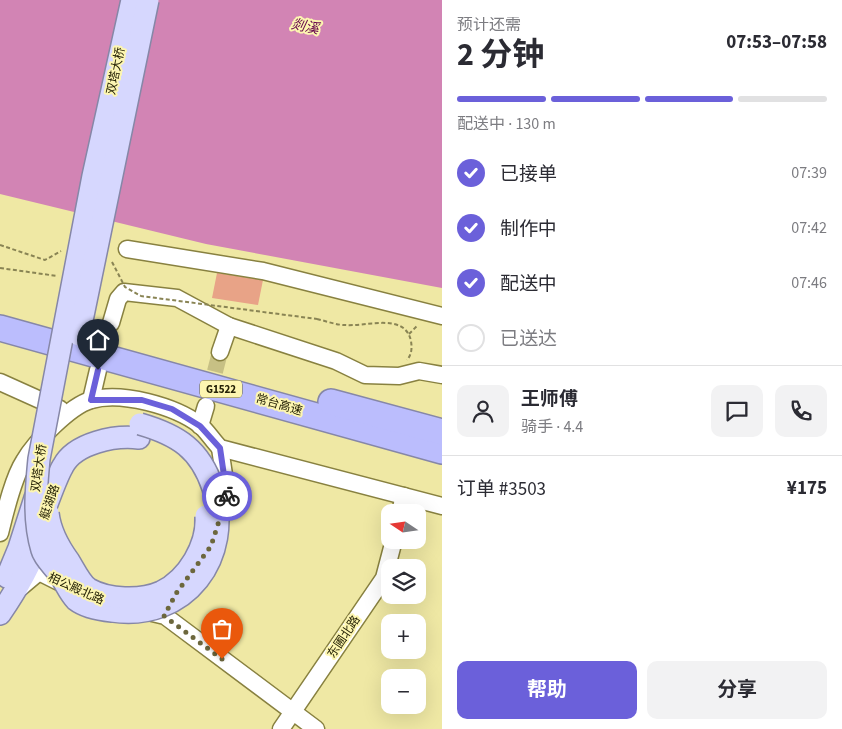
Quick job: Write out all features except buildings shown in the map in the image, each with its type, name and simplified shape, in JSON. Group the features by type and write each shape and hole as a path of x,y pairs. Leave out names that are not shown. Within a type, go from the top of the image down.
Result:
{"highway":[{"name":"常台高速","path":"0,310 442,432"},
{"name":"常台高速","path":"0,328 442,451"}],"main road":[{"name":"双塔大桥","path":"132,0 93,176 39,459 34,503 42,551 77,600 99,609 132,614 162,606 184,594 201,578 215,551 219,525 217,502 209,476 197,456 181,439 140,431"},
{"name":"双塔大桥","path":"140,431 172,451 191,470 204,500 206,525 199,552 188,570 161,592 140,597 112,596 88,588 59,547 49,526 47,493 148,0"},
{"name":"艇湖路","path":"0,614 8,592 19,548 44,473 60,447 80,434 99,426 134,422 140,431"}],"street":[{"path":"127,249 263,271 442,316"},
{"path":"111,323 118,300 124,292 177,298 229,326 336,362 365,375 399,376 419,371 442,375"},
{"path":"220,352 229,326"},
{"path":"91,400 98,370"},
{"path":"0,382 67,412"},
{"path":"0,533 6,509 24,461 67,412 91,400 142,400 172,409 200,426 220,448 442,506"},
{"path":"200,426 206,406"},
{"path":"164,616 177,592 211,546 227,495 220,448"},
{"path":"402,504 404,496"},
{"name":"东圃北路","path":"281,729 384,578 392,549"},
{"name":"相公殿北路","path":"8,592 39,572 96,601 164,616 316,729"}],"path":[{"path":"111,259 125,287 141,296 344,325 378,323 400,326 409,334 412,347 410,357 403,364"}],"shaded area":[{"path":"217,273 263,280 258,305 212,298"}],"water":[{"name":"剡溪","path":"0,0 442,0 442,288 206,244 0,194"}],"tunnel":[{"path":"100,364 111,323"},
{"path":"209,395 220,352"}],"way so far":[{"path":"222,659 164,616 177,592 211,546 227,496"}],"route":[{"path":"98,370 91,400 142,400 172,409 200,426 220,448 227,496"}]}
